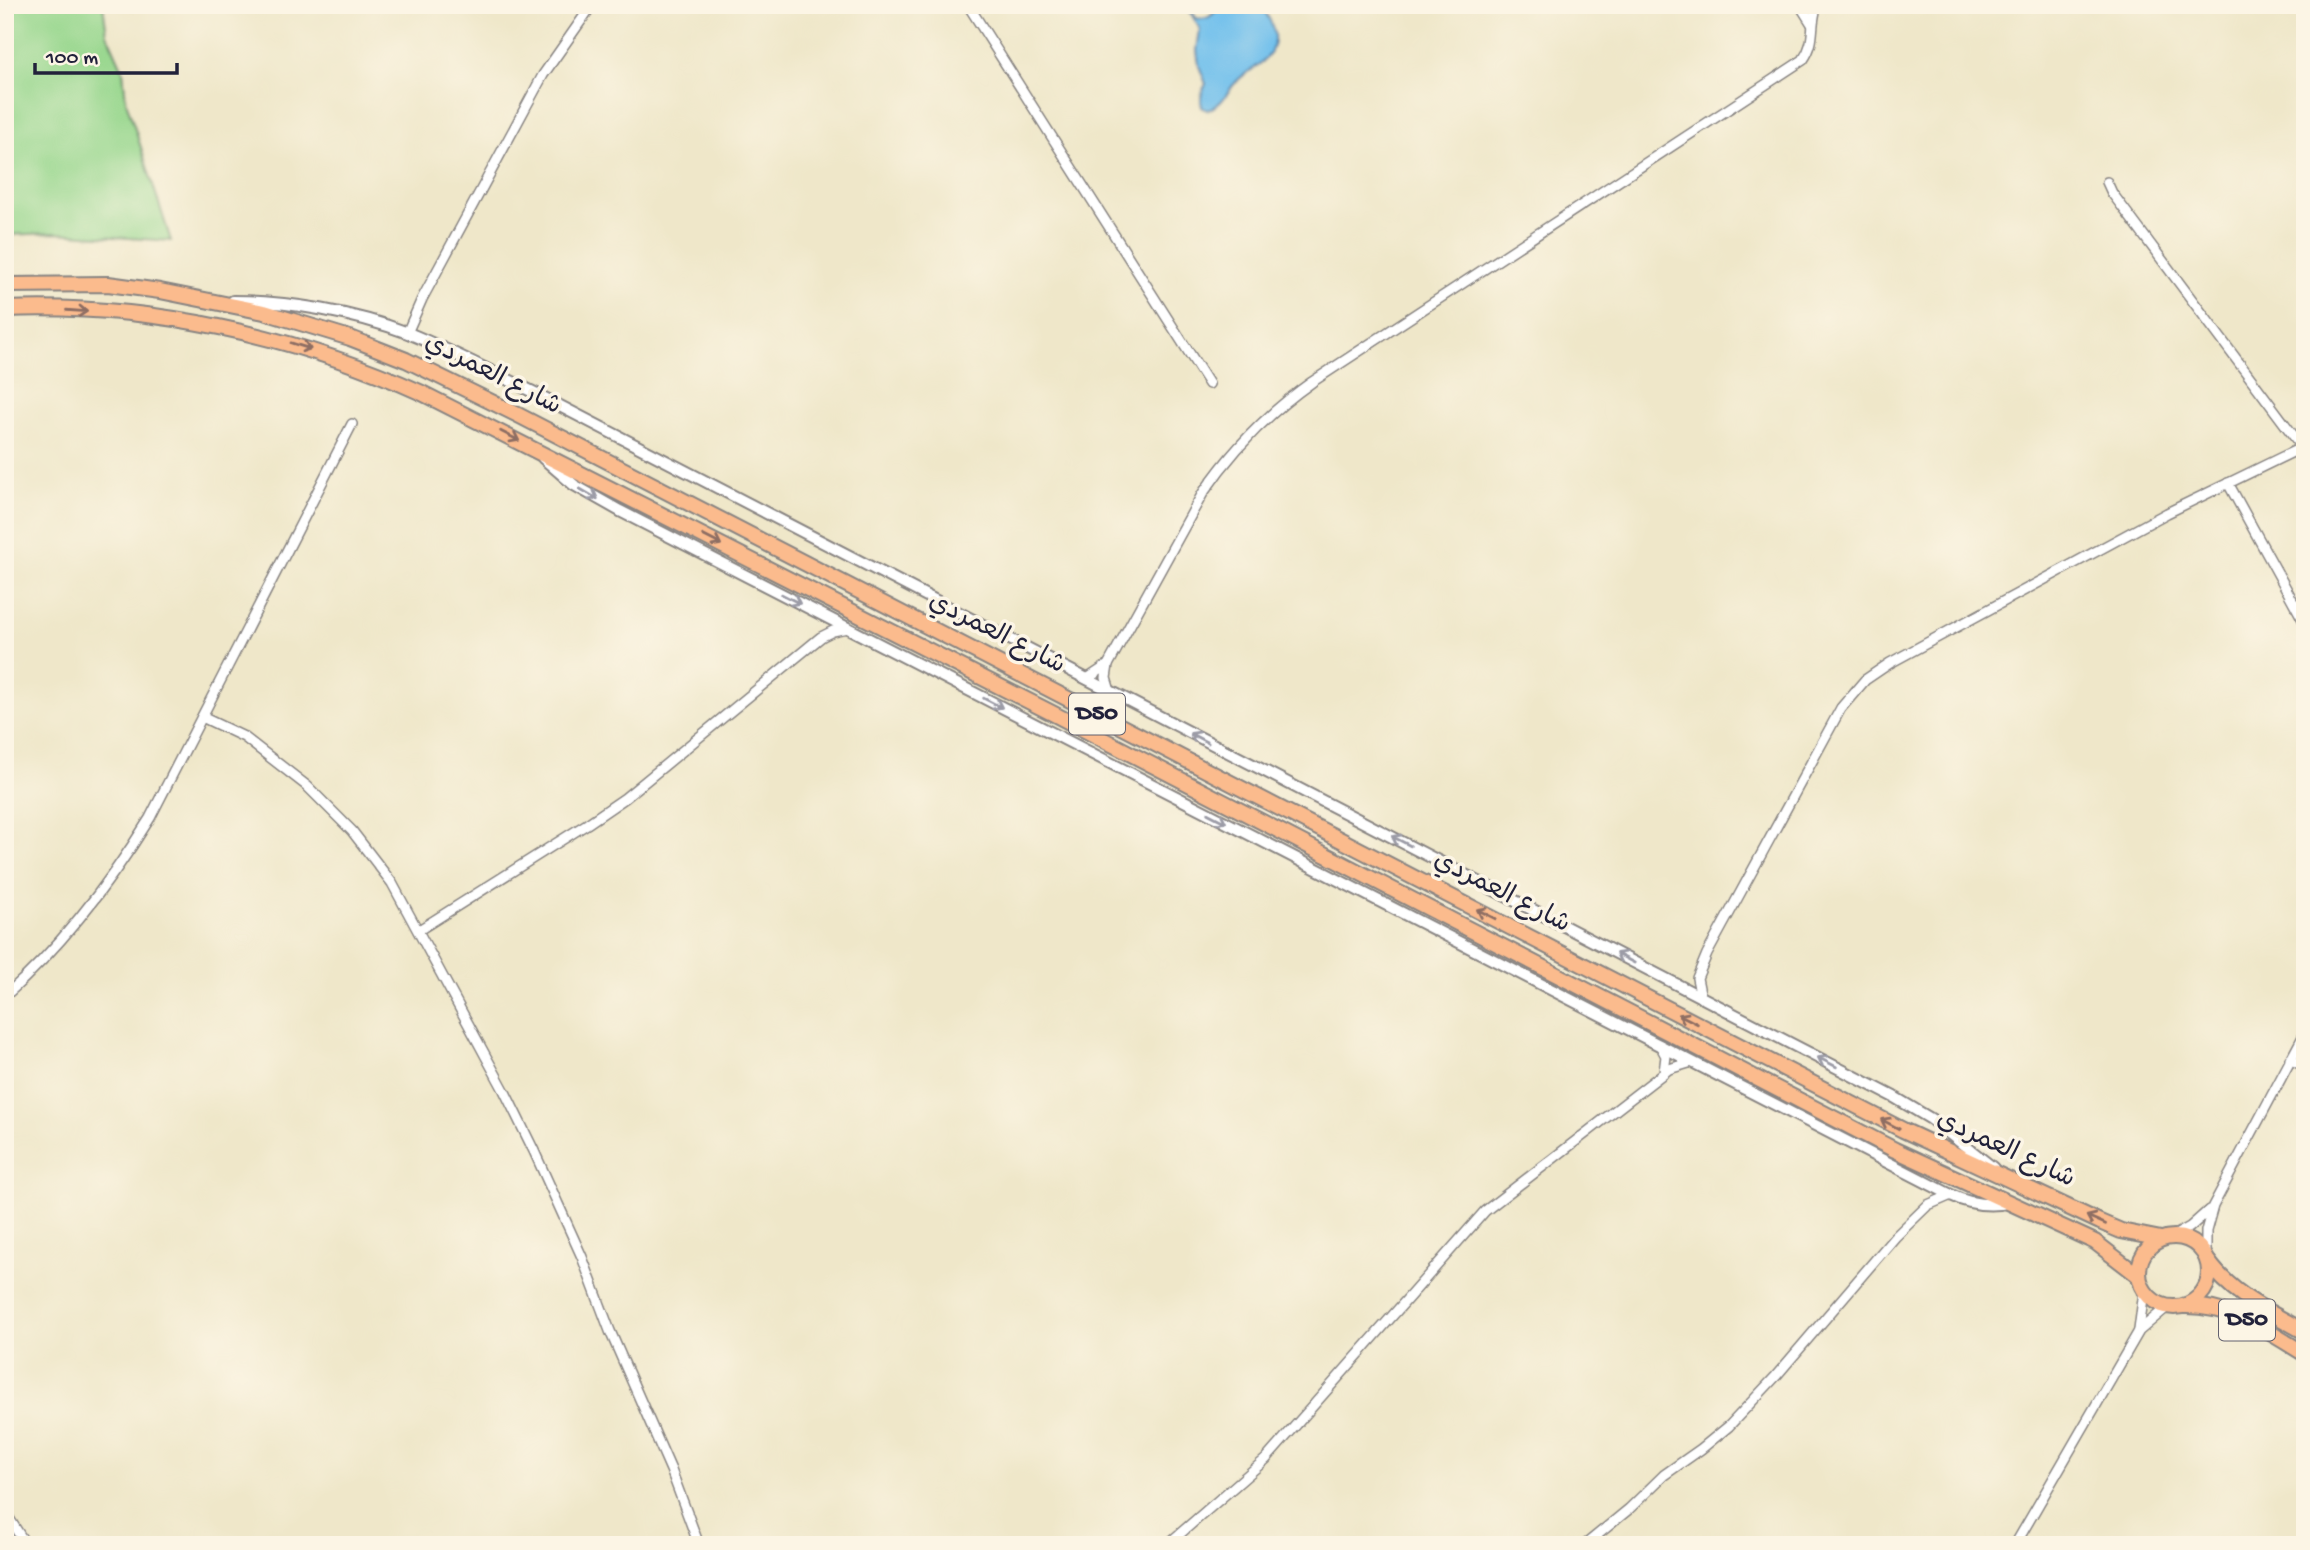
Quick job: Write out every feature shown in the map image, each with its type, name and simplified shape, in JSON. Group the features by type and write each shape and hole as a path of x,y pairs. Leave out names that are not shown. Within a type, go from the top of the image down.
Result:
{"main road":[{"name":"شارع العمردي","path":"5,285 108,284 160,290 264,312 331,332 396,356 441,376 1903,1130 2121,1231 2167,1238"},
{"name":"شارع العمردي","path":"6,309 72,310 160,318 260,335 294,344 401,383 1076,726 1895,1150 2095,1241 2139,1276"},
{"path":"2167,1238 2192,1242 2207,1258 2210,1274 2206,1288 2196,1300 2183,1306 2166,1307 2154,1301 2144,1291 2139,1276 2140,1263 2146,1251 2167,1238"},
{"name":"D50","path":"2207,1258 2218,1275 2240,1293 2305,1332"},
{"name":"D50","path":"2183,1306 2204,1307 2236,1315 2305,1354"}],"street":[{"path":"407,333 422,299 543,75 592,5"},
{"path":"968,5 1209,384"},
{"path":"1800,5 1813,25"},
{"path":"1110,691 1106,678 1108,665 1203,493 1233,452 1270,414 1324,374 1803,60 1811,49 1817,5"},
{"path":"1701,998 1698,973 1825,735 1841,708 1865,680 1890,663 2157,519 2303,447 2112,192 2107,181"},
{"path":"213,300 270,303 326,311 407,333 530,391 1919,1111 1957,1138 2006,1179"},
{"path":"5,996 61,942 118,867 150,818 352,424"},
{"path":"537,451 554,469 584,492 1951,1195 1967,1202 1987,1205 2013,1202"},
{"path":"2228,483 2305,623"},
{"path":"820,613 823,625 821,637"},
{"path":"419,930 625,798 821,637 847,628"},
{"path":"1087,680 1108,665"},
{"path":"202,717 244,737 287,769 326,804 380,865 419,930 522,1125 671,1469 699,1545"},
{"path":"1678,986 1698,973"},
{"path":"2207,1258 2206,1231 2213,1206 2305,1033"},
{"path":"1660,1045 1667,1056 1664,1072"},
{"path":"2290,1059 2305,1067"},
{"path":"1167,1545 1266,1459 1485,1212 1664,1072 1680,1064 1692,1062"},
{"path":"1928,1183 1931,1194 1928,1205"},
{"path":"1584,1545 1629,1509 1655,1482 1701,1449 1741,1414 1895,1237 1928,1205 1951,1195"},
{"path":"2167,1238 2198,1221 2213,1206"},
{"path":"2139,1331 2144,1291"},
{"path":"2015,1545 2139,1331 2166,1307"},
{"path":"5,1512 26,1545"}],"green space":[{"path":"5,5 103,5 107,34 123,70 126,101 171,241 56,233 5,235"}],"water":[{"path":"1186,5 1189,5 1196,18 1204,19 1221,5 1260,5 1274,35 1268,56 1238,80 1218,104 1207,110 1202,107 1201,101 1206,84 1199,66 1197,50 1200,29"}]}
